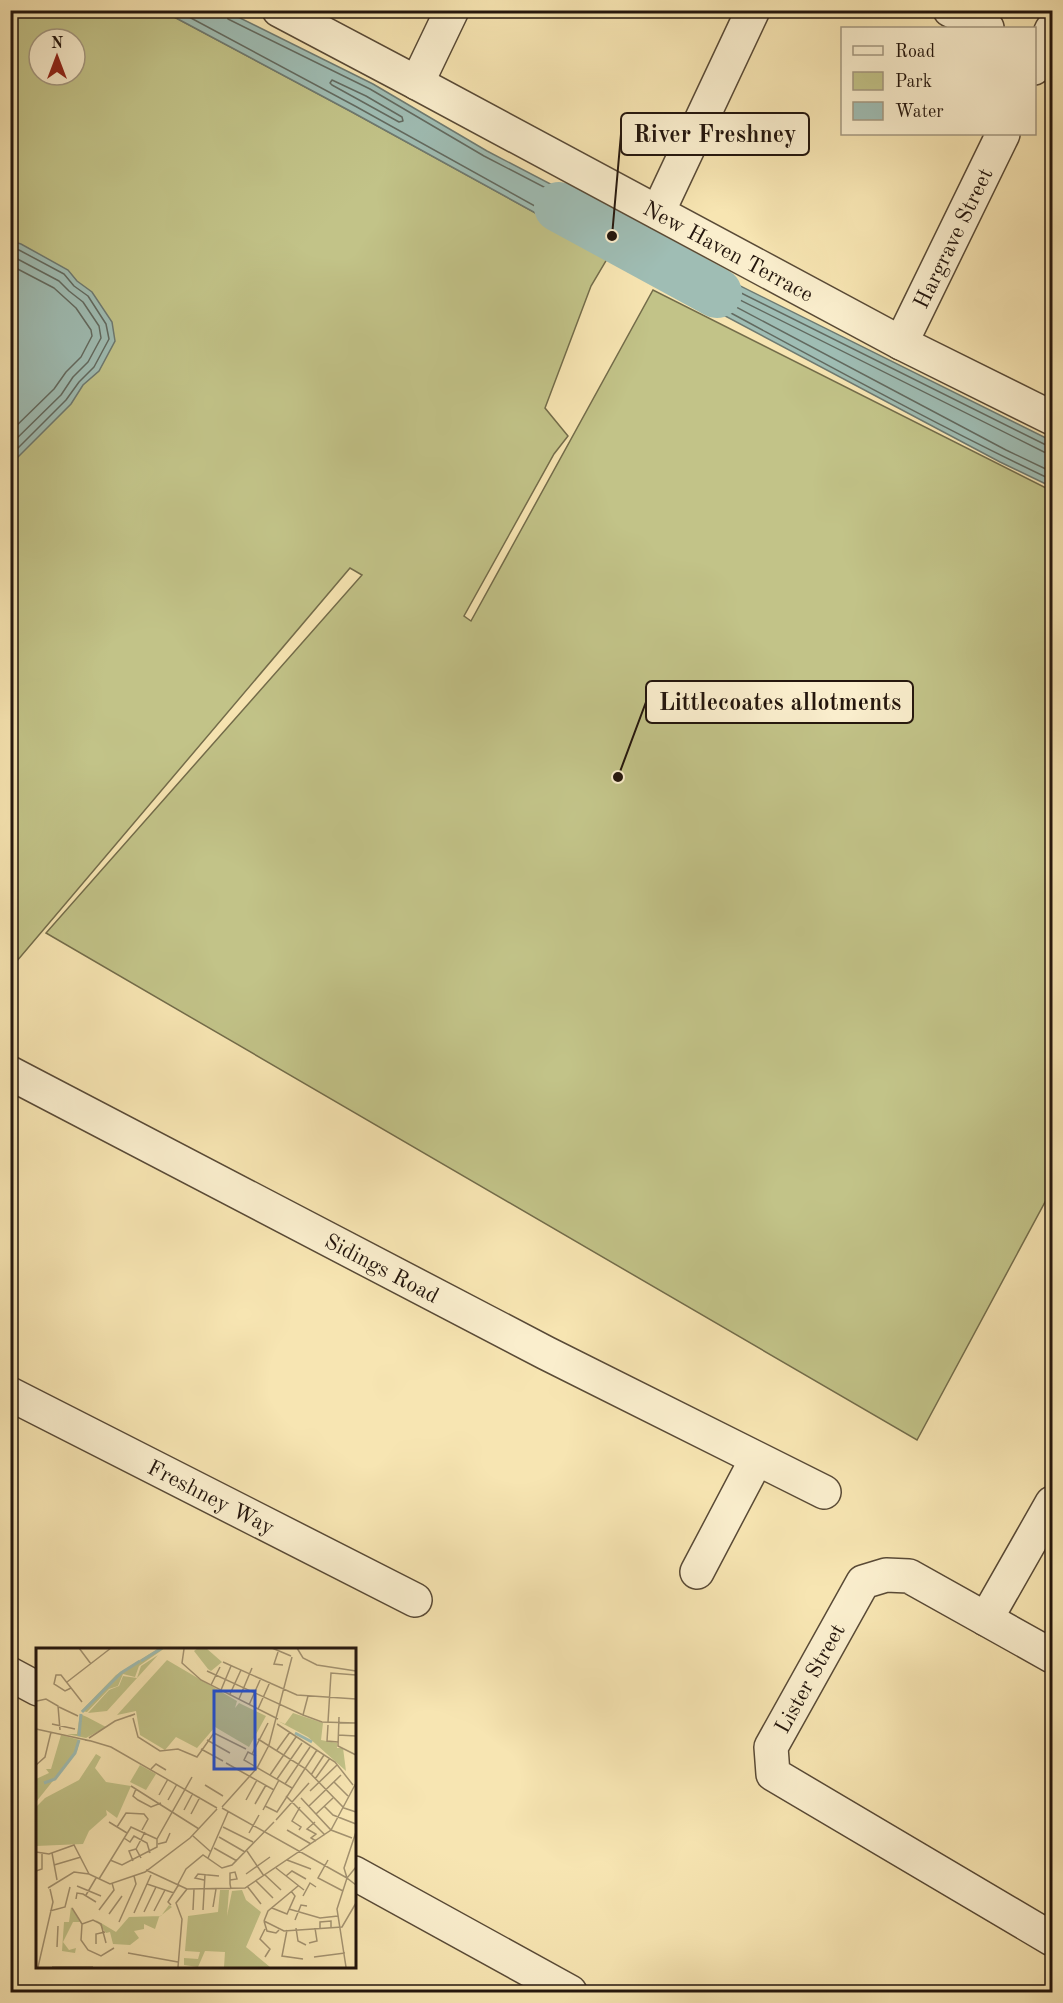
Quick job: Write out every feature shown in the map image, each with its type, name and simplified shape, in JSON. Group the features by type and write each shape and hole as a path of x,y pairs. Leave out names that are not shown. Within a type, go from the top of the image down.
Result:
{"street":[{"name":"New Haven Terrace","path":"279,10 901,344 1053,418"},
{"path":"417,83 452,10"},
{"path":"658,212 753,10"},
{"path":"950,10 985,27"},
{"name":"Hargrave Street","path":"901,344 1003,135"},
{"name":"Sidings Road","path":"10,1073 546,1353 824,1492"},
{"name":"Freshney Way","path":"10,1394 415,1599"},
{"path":"697,1572 756,1460"},
{"path":"986,1619 1053,1503"},
{"name":"Lister Street","path":"1053,1656 909,1576 886,1575 863,1582 771,1747 773,1773 1053,1938"},
{"path":"10,1674 36,1688"},
{"path":"356,1874 570,1992"}],"green space":[{"path":"11,11 163,11 610,254 591,286 545,408 568,436 554,454 464,616 471,621 653,290 1052,491 1052,1189 917,1440 46,933 362,575 350,568 11,968"}],"water":[{"path":"163,11 226,11 373,84 487,151 629,225 610,254"},
{"path":"11,241 21,244 68,270 77,281 92,292 112,322 115,341 99,371 83,385 71,404 11,464"},
{"path":"666,249 1052,441 1052,487 1000,462 648,275"}],"waterway":[{"path":"559,207 717,293"}],"place":[{"name":"River Freshney","path":"612,236"},
{"name":"Littlecoates allotments","path":"618,777"}]}
